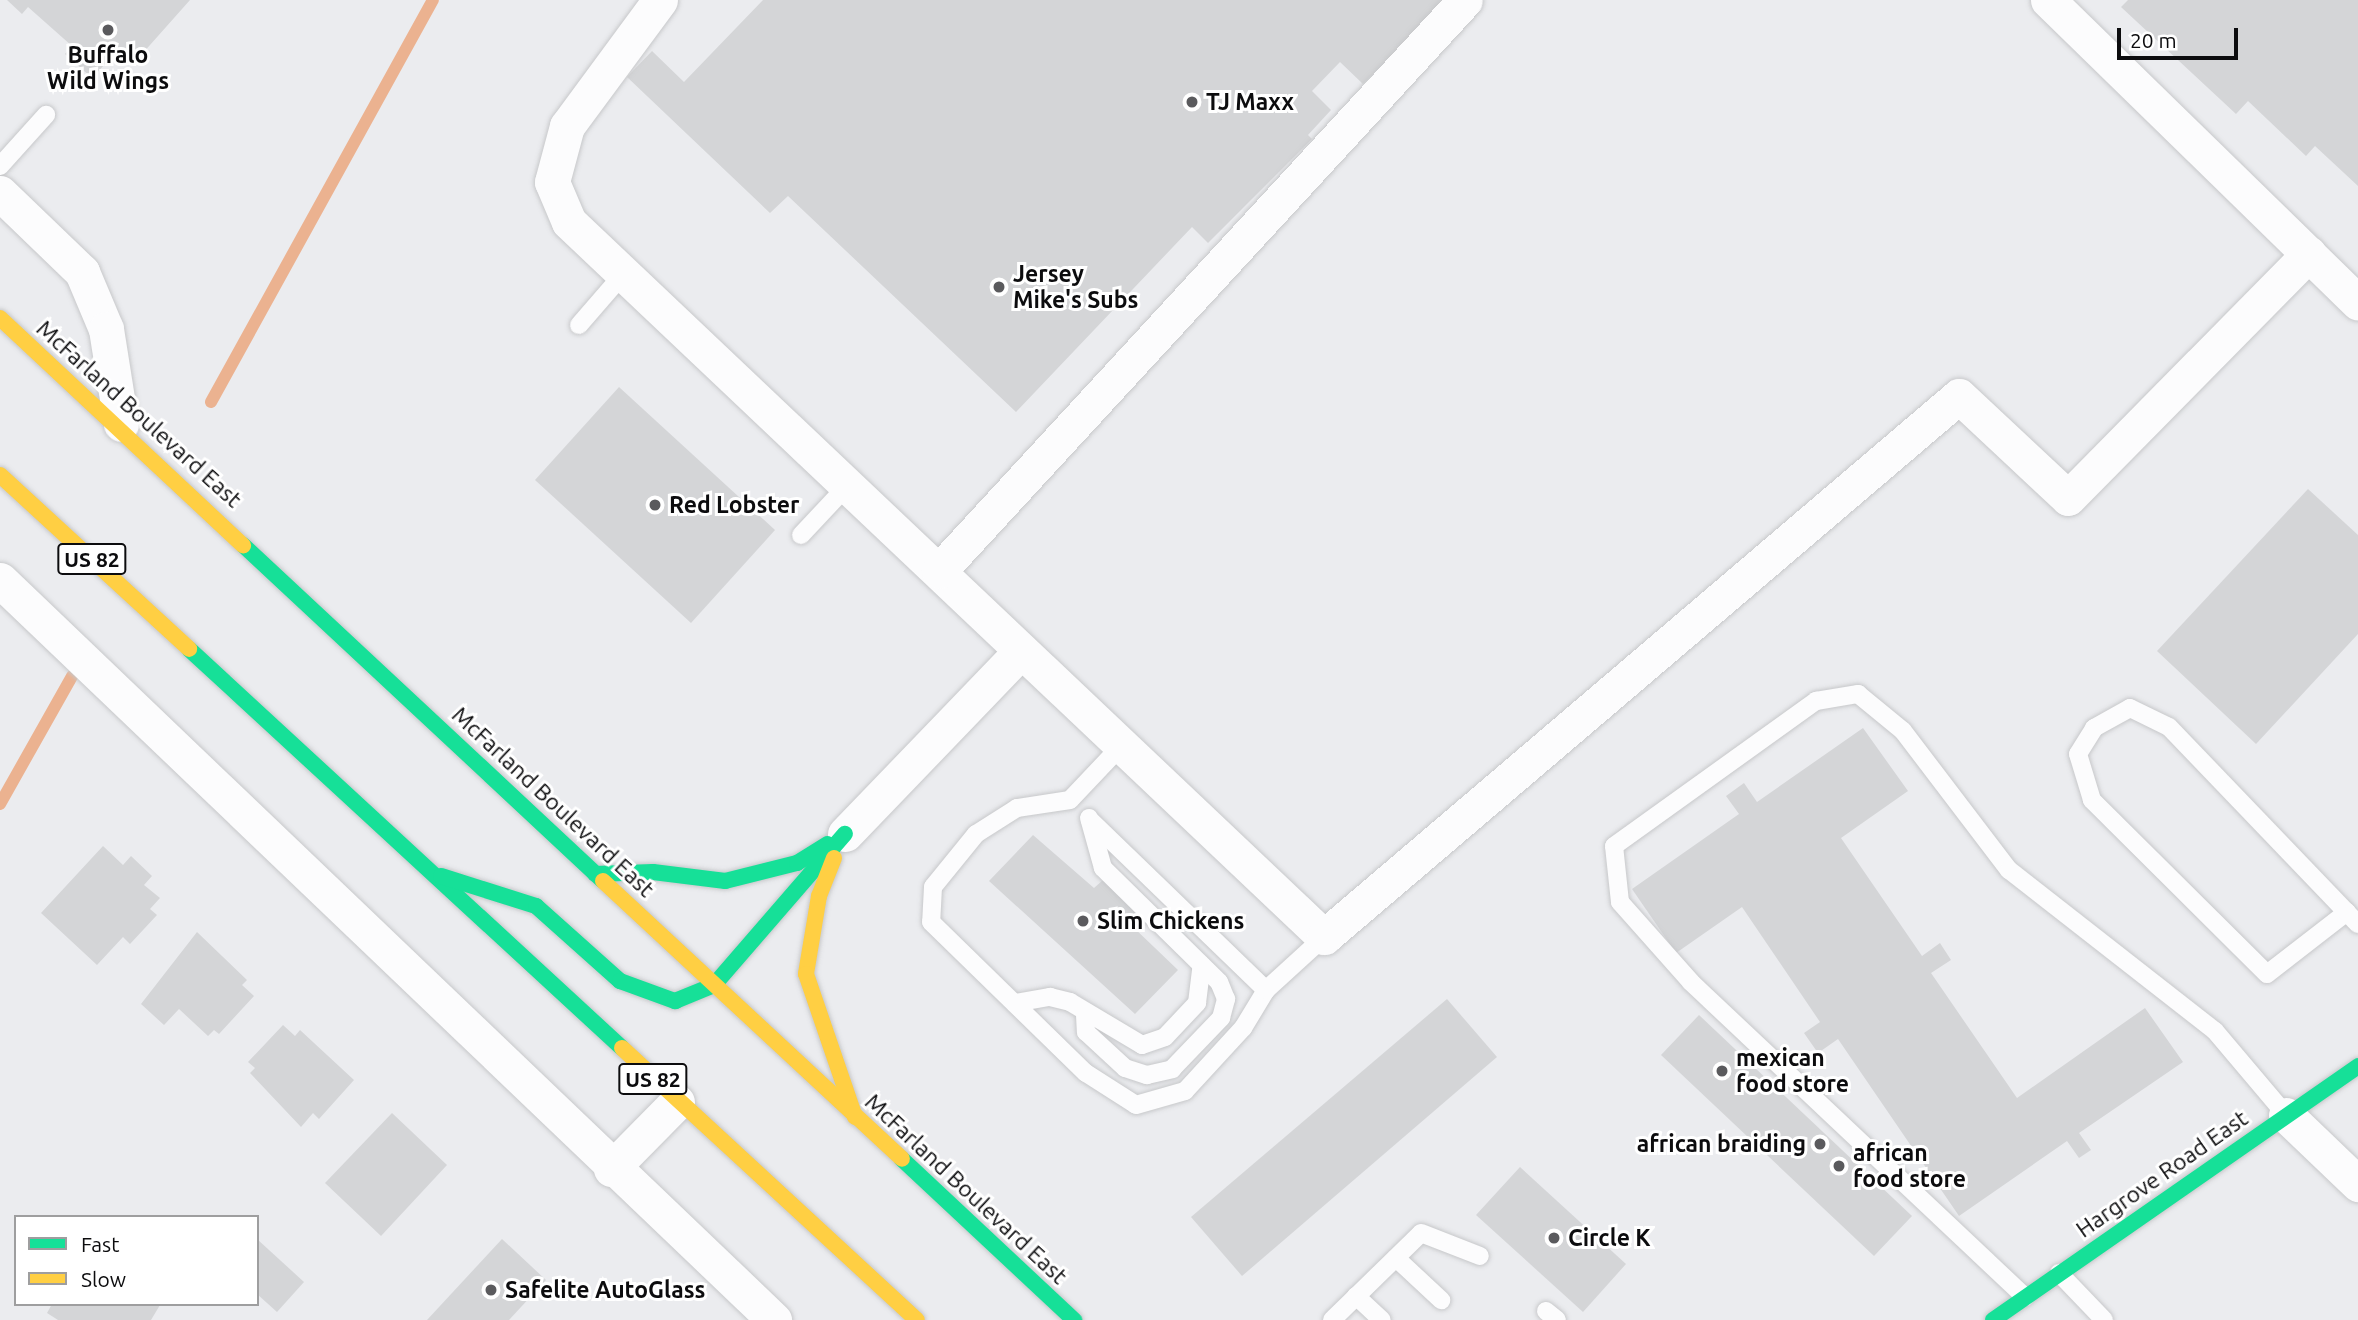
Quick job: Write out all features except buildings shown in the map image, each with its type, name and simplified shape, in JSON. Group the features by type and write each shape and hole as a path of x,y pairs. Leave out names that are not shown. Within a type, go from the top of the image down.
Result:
{"main road":[{"name":"McFarland Boulevard East","path":"0,318 121,424 595,874 1074,1320"},
{"name":"US 82","path":"0,475 677,1102 917,1320"},
{"path":"595,874 653,872 725,881 797,863 845,834"},
{"path":"429,873 536,906 620,981 675,1000 714,985 845,834"},
{"path":"845,834 819,896 806,974 855,1117"},
{"name":"Hargrove Road East","path":"1993,1320 2358,1066"}],"street":[{"path":"660,0 567,127 552,182 569,222 1324,937 1959,396 2068,498 2309,254"},
{"path":"939,571 1465,0"},
{"path":"2048,0 2358,302"},
{"path":"0,193 82,272 106,329 121,424"},
{"path":"0,580 611,1169 774,1320"},
{"path":"845,834 1021,651"},
{"path":"611,1169 677,1102"},
{"path":"2286,1115 2358,1184"}],"lane":[{"path":"0,166 46,115"},
{"path":"579,326 624,273"},
{"path":"802,535 848,485"},
{"path":"2025,1297 1691,982 1620,902 1614,846 1816,701 1858,694 1903,731 2009,870 2216,1031 2286,1115"},
{"path":"2130,708 2169,727 2352,918 2267,974 2092,800 2078,754 2094,728 2130,708"},
{"path":"1121,746 1070,800 1007,814 976,834 933,887 931,922 1110,1093 1136,1105 1185,1091 1243,1028 1266,990 1324,937"},
{"path":"1070,800 1266,990"},
{"path":"1084,1015 1086,1032 1125,1068 1147,1075 1172,1069 1221,1018 1226,999 1202,965 1103,868 1088,818"},
{"path":"1015,1003 1050,997 1070,1002 1084,1015 1100,1016 1120,1036 1142,1045 1165,1037 1197,1003 1202,965"},
{"path":"1332,1320 1421,1233 1480,1256"},
{"path":"1396,1258 1441,1300"},
{"path":"2059,1273 2104,1320"},
{"path":"1356,1296 1382,1320"}],"waterway":[{"path":"211,402 433,0"},
{"path":"0,804 72,676"}],"traffic: fast":[{"path":"243,545 603,881"},
{"path":"189,649 622,1048"},
{"path":"441,876 536,906 620,981 675,1001 714,985 845,834"},
{"path":"595,874 653,872 725,881 797,863 828,844"},
{"path":"1993,1320 2358,1066"},
{"path":"902,1159 1074,1320"}],"traffic: slow":[{"path":"0,318 243,545"},
{"path":"0,475 189,649"},
{"path":"834,858 819,896 806,974 855,1117"},
{"path":"603,881 902,1159"},
{"path":"622,1048 917,1320"}],"place":[{"name":"Buffalo Wild Wings","path":"108,30"},
{"name":"TJ Maxx","path":"1192,102"},
{"name":"Jersey Mike's Subs","path":"999,287"},
{"name":"Red Lobster","path":"655,505"},
{"name":"Slim Chickens","path":"1083,921"},
{"name":"mexican food store","path":"1722,1071"},
{"name":"african braiding","path":"1820,1144"},
{"name":"african food store","path":"1839,1166"},
{"name":"Circle K","path":"1554,1238"},
{"name":"Safelite AutoGlass","path":"491,1290"}]}
